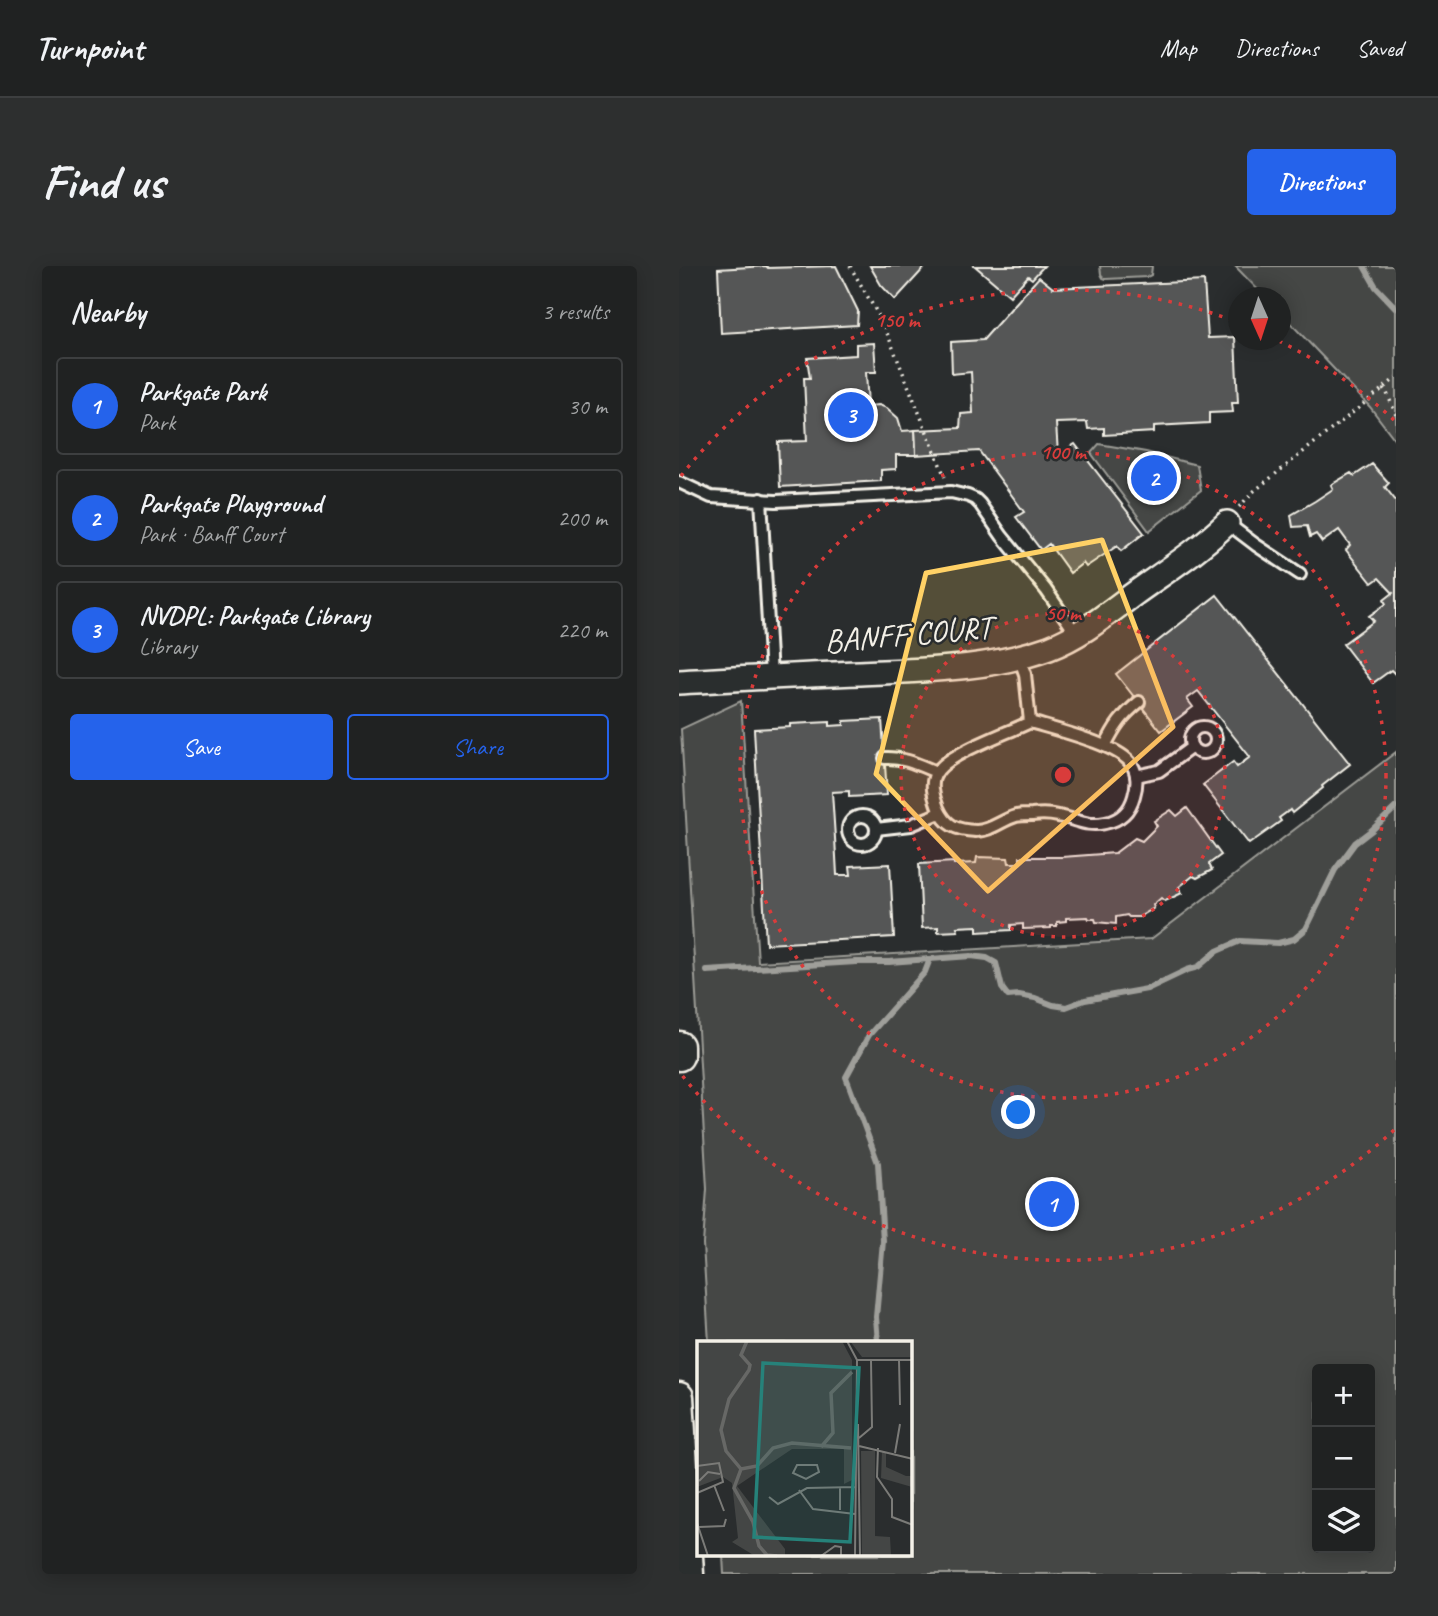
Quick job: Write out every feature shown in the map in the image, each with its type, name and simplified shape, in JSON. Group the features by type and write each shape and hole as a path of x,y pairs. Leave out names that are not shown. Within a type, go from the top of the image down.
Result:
{"street":[{"name":"BANFF COURT","path":"679,682 940,669 988,664 1019,657 1049,648 1077,635 1207,542 1227,523"},
{"path":"679,1046 679,1056"},
{"path":"679,1397 689,1574"}],"lane":[{"path":"679,482 711,497 799,501 960,493 975,499 1046,590 1077,635"},
{"path":"761,499 771,677"},
{"path":"1227,523 1300,574"},
{"path":"1019,657 1025,674 1030,722"},
{"path":"1105,747 1124,714 1139,702"},
{"path":"1030,722 1105,747 1125,756 1133,765 1136,776 1128,812 1107,823 1089,825 1060,816 1036,814 1016,816 980,831 967,830 947,823 935,800 933,786 936,772 945,763 1030,722"},
{"path":"1136,776 1159,771 1192,747"},
{"path":"885,758 913,762 936,772"},
{"path":"877,829 911,825 940,813"}],"path":[{"path":"850,266 883,323 951,492"},
{"path":"1227,523 1253,492 1396,378"},
{"path":"1383,388 1396,415"}],"highlighted area":[{"path":"1102,540 1173,727 988,891 876,774 926,573"}],"shaded area":[{"path":"1100,266 1152,266 1151,275 1147,277 1106,279 1101,274"},
{"path":"1235,266 1396,266 1396,441 1370,407 1291,324 1291,287 1255,287"},
{"path":"1099,444 1197,465 1201,490 1149,531 1091,453"},
{"path":"741,701 758,962 1151,939 1396,752 1396,1574 724,1574 723,1556 912,1556 912,1341 709,1341 703,1244 707,1189 681,729"}],"building":[{"path":"836,266 858,311 857,325 721,333 718,269"},
{"path":"870,266 926,266 895,300 881,285"},
{"path":"975,266 1044,266 1032,279 1028,276 1010,296"},
{"path":"1039,277 1053,288 1204,281 1208,338 1228,337 1228,350 1236,350 1238,403 1232,403 1233,412 1209,413 1209,423 1154,426 1154,432 1104,435 1104,428 1088,429 1087,422 1056,423 1058,454 1075,444 1144,533 1121,551 1117,546 1086,567 1083,563 1070,573 1049,544 1041,550 1016,517 1024,512 979,451 916,455 915,430 960,428 961,414 973,413 971,372 952,374 951,342 983,340"},
{"path":"874,343 876,372 866,372 868,406 879,405 887,408 898,418 902,431 915,430 916,455 896,455 896,469 881,470 881,481 780,487 778,442 807,441 804,378 810,378 807,358 856,355 856,344"},
{"path":"1372,464 1389,483 1385,487 1396,501 1396,675 1391,670 1373,683 1343,644 1374,621 1369,616 1386,604 1384,600 1393,593 1379,578 1372,583 1346,550 1350,545 1339,530 1322,542 1316,534 1310,537 1307,526 1293,527 1291,515 1333,489 1331,485 1351,473 1354,476"},
{"path":"1217,595 1350,764 1292,813 1290,810 1279,818 1281,821 1249,844 1203,785 1233,762 1237,767 1250,757 1198,691 1187,699 1193,707 1161,731 1116,674"},
{"path":"882,719 887,795 849,797 849,791 832,792 837,875 851,875 850,866 890,864 894,937 766,944 754,729 830,722 830,726 844,725 844,721"},
{"path":"1187,808 1221,855 1209,864 1212,870 1197,878 1193,876 1179,887 1182,893 1165,901 1161,898 1153,905 1154,908 1139,917 1116,917 1116,924 1096,922 1088,917 1066,918 1066,921 1057,922 1057,926 1051,928 1023,929 1023,924 1011,925 1011,930 977,932 977,926 938,932 938,927 922,928 919,864 976,863 977,857 1008,858 1009,863 1020,863 1020,857 1115,853 1135,838 1142,841 1157,826 1154,821 1171,810 1177,816"}],"waterway":[{"path":"1364,266 1376,287 1396,308"},
{"path":"707,971 971,956 987,958 996,963 1002,988 1008,996 1035,998 1053,1005 1066,1007 1085,1000 1147,989 1198,967 1217,951 1240,941 1278,943 1294,939 1306,929 1335,870 1355,843 1396,807"},
{"path":"878,1341 876,1317 883,1241 878,1163 846,1077 869,1035 925,972 930,959"}],"place":[{"name":"NVDPL: Parkgate Library","path":"851,415"},
{"name":"Parkgate Playground","path":"1154,478"},
{"name":"Parkgate Park","path":"1052,1204"}]}
